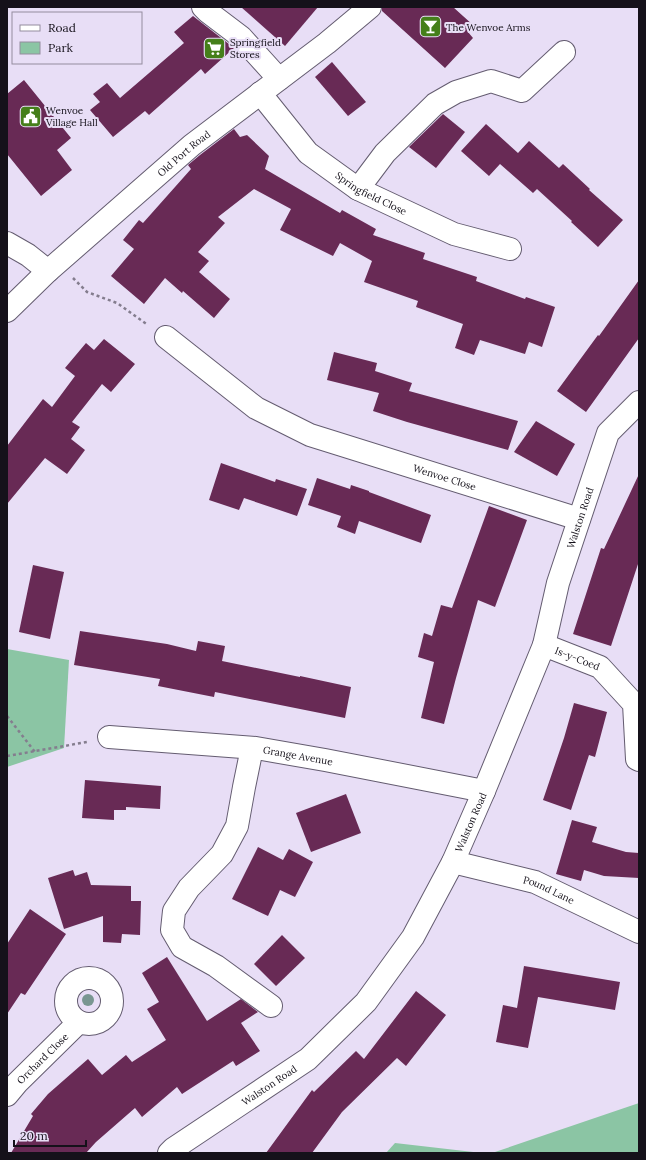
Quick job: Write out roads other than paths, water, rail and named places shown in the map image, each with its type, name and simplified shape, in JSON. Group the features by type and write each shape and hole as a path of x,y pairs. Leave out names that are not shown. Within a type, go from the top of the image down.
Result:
{"street":[{"path":"203,7 241,37 279,79"},
{"name":"Old Port Road","path":"7,311 53,267 192,145 327,42 370,7"},
{"path":"358,189 385,153 435,104 456,92 491,81 522,91 564,52"},
{"name":"Springfield Close","path":"260,93 308,153 358,189 454,234 510,249"},
{"path":"7,243 53,267"},
{"name":"Wenvoe Close","path":"166,337 256,408 310,435 579,519"},
{"name":"Walston Road","path":"169,1153 180,1144 308,1059 366,1002 412,937 453,862 544,645 558,583 608,433 639,402"},
{"name":"Is-y-Coed","path":"544,645 600,667 634,704 637,759 639,760"},
{"name":"Grange Avenue","path":"109,737 252,748 325,760 484,791"},
{"path":"252,748 237,826 222,854 189,888 174,911 172,930 182,947 216,966 271,1006"},
{"name":"Pound Lane","path":"453,862 535,882 639,932"},
{"name":"Orchard Close","path":"7,1095 17,1083 79,1022"}],"place":[{"name":"The Wenvoe Arms","path":"430,27"},
{"name":"Springfield Stores","path":"214,48"},
{"name":"Wenvoe Village Hall","path":"30,116"}]}
